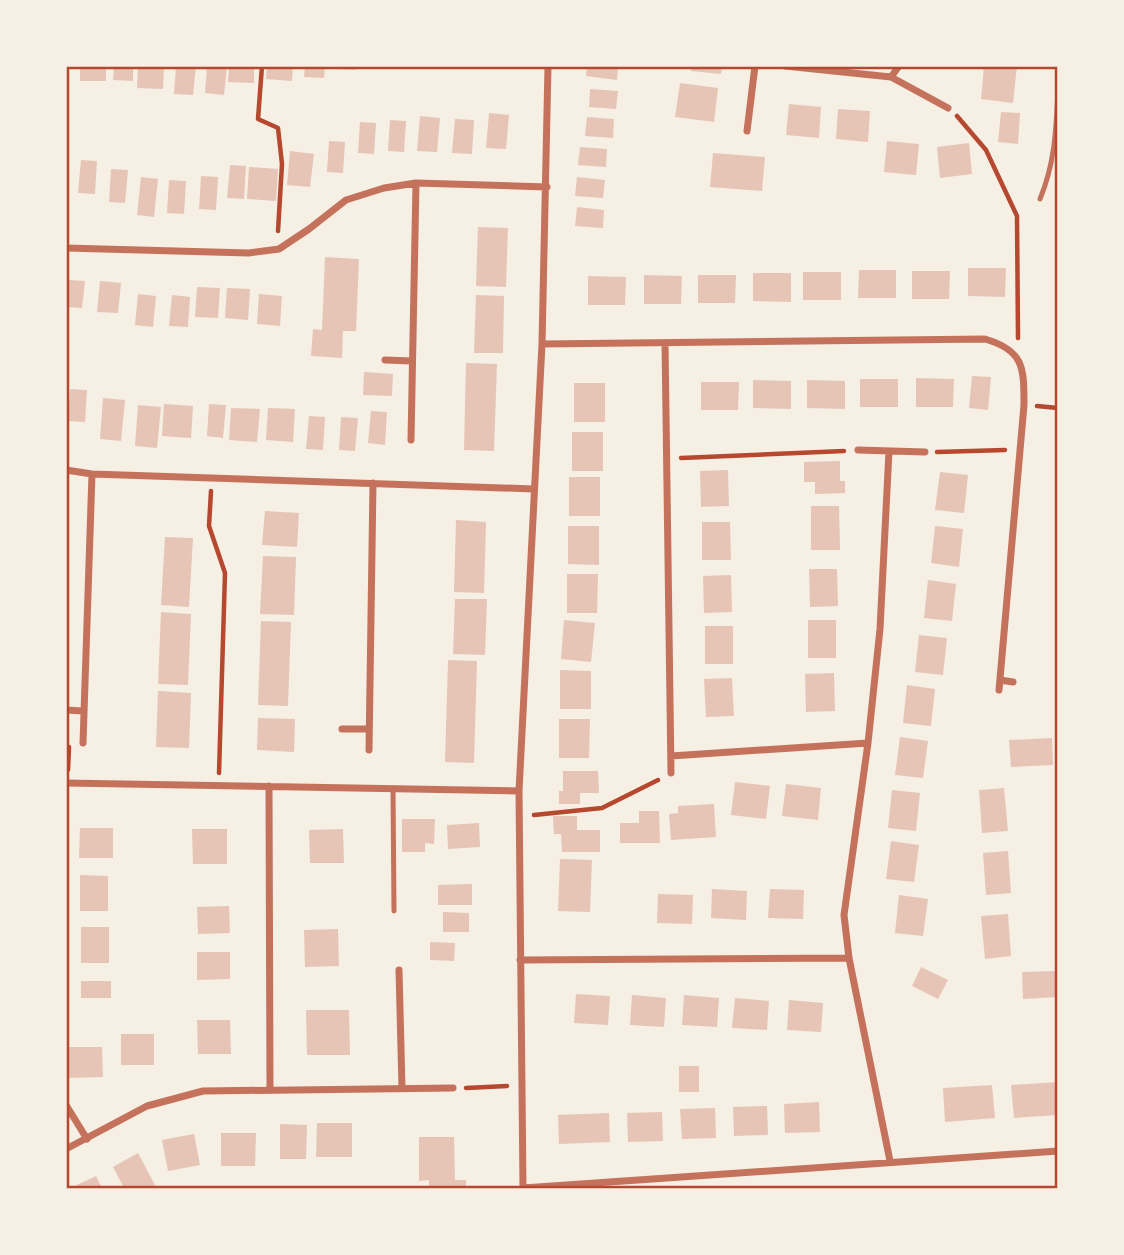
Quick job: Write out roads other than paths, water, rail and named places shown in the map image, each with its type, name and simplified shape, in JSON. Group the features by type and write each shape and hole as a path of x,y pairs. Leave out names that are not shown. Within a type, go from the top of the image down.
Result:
{"street":[{"path":"548,66 542,344 519,791 523,1188 648,1185 890,1161 1058,1151"},
{"path":"747,131 755,66"},
{"path":"785,66 891,77 948,108"},
{"path":"891,77 899,66"},
{"path":"66,248 249,253 279,249 346,200 384,188 416,183 547,187"},
{"path":"411,440 416,183"},
{"path":"542,344 985,339 1003,344 1018,356 1024,376 999,690"},
{"path":"665,343 671,774"},
{"path":"385,360 412,361"},
{"path":"858,450 925,452"},
{"path":"889,451 880,629 868,743 844,915 849,958 890,1161"},
{"path":"66,470 92,474 534,489"},
{"path":"83,743 92,474"},
{"path":"369,750 373,483"},
{"path":"1000,681 1013,682"},
{"path":"66,710 83,711"},
{"path":"342,729 369,729"},
{"path":"671,756 868,743"},
{"path":"67,783 519,791"},
{"path":"269,786 270,1090"},
{"path":"520,960 849,958"},
{"path":"398,970 401,1088"},
{"path":"66,1149 147,1106 203,1091 453,1088"},
{"path":"66,1105 87,1139"}],"lane":[{"path":"1040,199 1054,154 1058,90"},
{"path":"393,788 394,911"}]}
